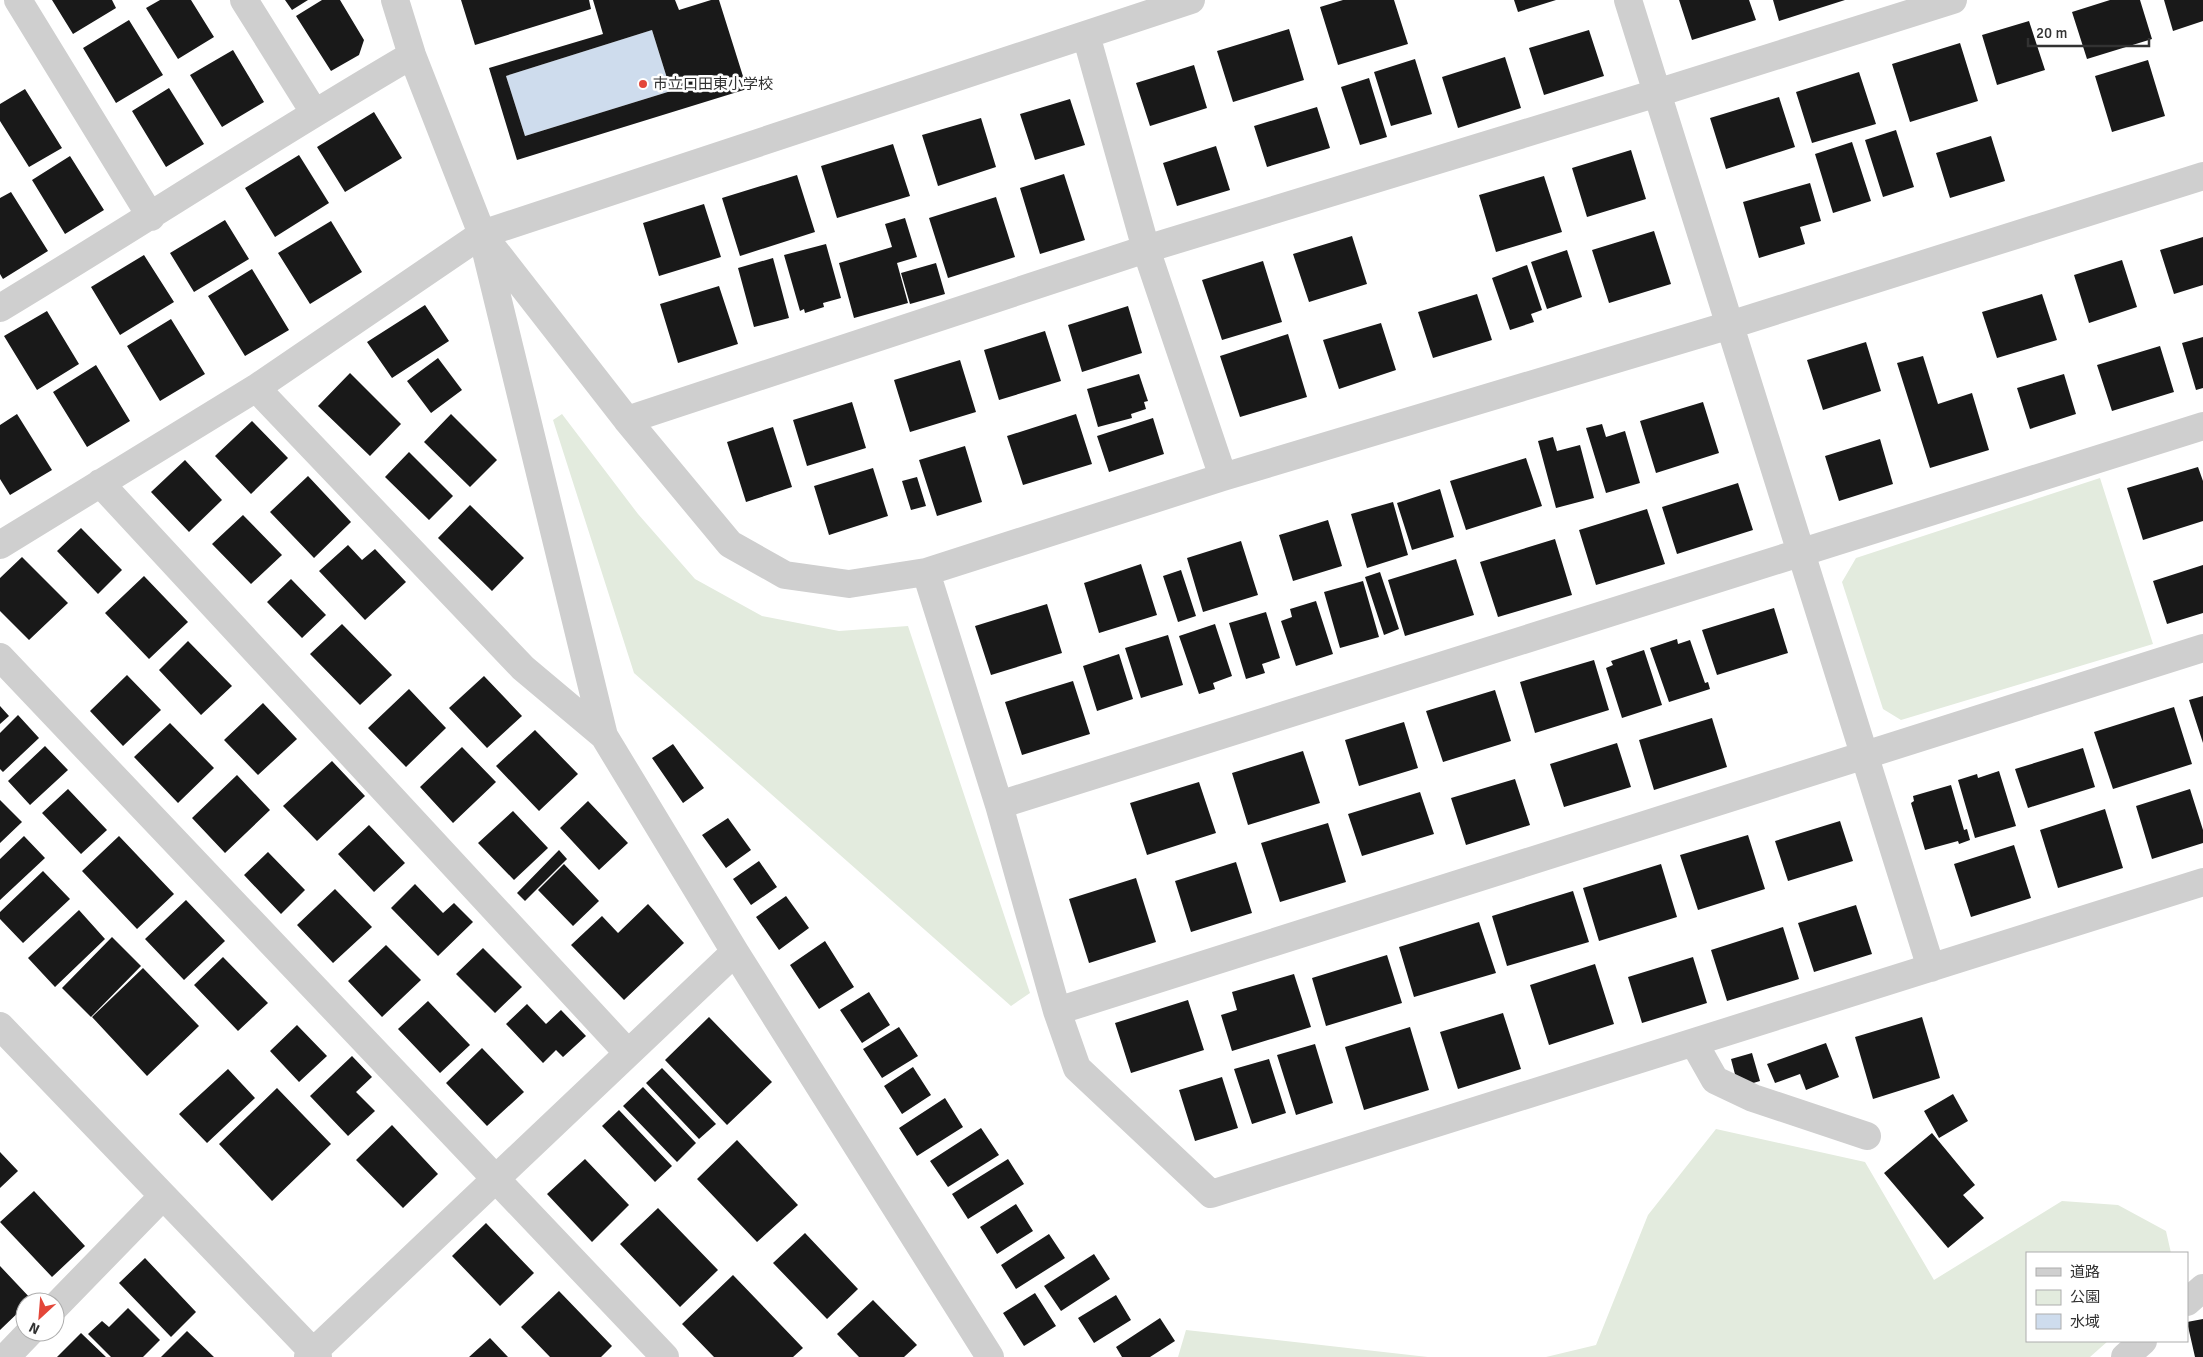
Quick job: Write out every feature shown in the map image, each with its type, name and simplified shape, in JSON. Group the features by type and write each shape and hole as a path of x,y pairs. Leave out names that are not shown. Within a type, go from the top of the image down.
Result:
{"street":[{"path":"18,0 151,217"},
{"path":"244,0 314,112"},
{"path":"395,0 412,55 482,234 604,736 734,952 990,1357"},
{"path":"0,544 256,388 482,234 1191,0"},
{"path":"1628,0 1931,968"},
{"path":"627,420 1146,249 1657,93 1953,0"},
{"path":"1086,34 1146,249 1223,477"},
{"path":"0,308 151,217 314,112 412,55"},
{"path":"482,234 627,420 730,544 785,575 850,584 926,572 1223,477 1730,325 2203,176"},
{"path":"256,388 523,668 604,736"},
{"path":"999,805 2203,426"},
{"path":"100,483 628,1053"},
{"path":"926,572 999,805 1057,1011 1076,1068 1211,1194 2203,882"},
{"path":"1057,1011 2203,648"},
{"path":"0,657 665,1357"},
{"path":"0,1026 164,1196 313,1355 734,952"},
{"path":"1694,1042 1715,1080 1753,1098 1867,1136"},
{"path":"65,1297 164,1196"},
{"path":"2188,1301 2203,1288"},
{"path":"6,1357 20,1342"},
{"path":"2124,1357 2142,1342"}],"green space":[{"path":"562,414 638,514 695,579 762,616 839,631 908,626 1030,993 1011,1006 634,673 553,420"},
{"path":"2100,478 2153,644 1901,720 1883,709 1842,582 1856,558"},
{"path":"1716,1129 1865,1162 1934,1280 2062,1201 2118,1205 2166,1231 2171,1252 2026,1252 2026,1342 2107,1342 2090,1357 1546,1357 1596,1345 1648,1215"},
{"path":"1186,1330 1428,1357 1178,1357"}],"water":[{"path":"652,30 671,91 525,136 506,76"}],"building":[{"path":"52,0 112,0 116,8 73,34"},
{"path":"160,0 191,0 214,37 178,59 146,8"},
{"path":"285,0 308,0 292,10"},
{"path":"322,0 340,0 364,40 359,55 331,71 296,16"},
{"path":"461,0 589,0 591,9 475,45"},
{"path":"593,0 675,0 679,10 711,0 719,0 747,89 517,160 489,68 603,34","holes":["652,30 671,91 525,136 506,76"]},
{"path":"1343,0 1394,0 1408,44 1338,65 1320,7"},
{"path":"1514,0 1556,0 1518,12"},
{"path":"1679,0 1749,0 1756,20 1692,40"},
{"path":"1773,0 1845,0 1779,21"},
{"path":"2110,0 2140,0 2152,39 2087,59 2072,12"},
{"path":"2164,0 2203,0 2203,21 2173,31"},
{"path":"129,20 163,75 116,103 83,48"},
{"path":"2029,21 2045,70 1997,85 1982,35"},
{"path":"1289,29 1304,80 1233,102 1217,51"},
{"path":"1589,30 1604,76 1544,95 1529,48"},
{"path":"1960,43 1978,101 1910,122 1892,64"},
{"path":"233,50 264,102 222,127 190,75"},
{"path":"1505,57 1521,108 1458,128 1442,77"},
{"path":"1415,59 1432,114 1391,126 1374,72"},
{"path":"2148,60 2165,116 2112,132 2095,76"},
{"path":"1194,65 1207,108 1150,126 1136,83"},
{"path":"1859,72 1876,124 1812,143 1796,92"},
{"path":"1369,78 1387,137 1360,145 1341,87"},
{"path":"169,88 204,144 166,167 132,111"},
{"path":"25,89 62,148 29,167 0,121 0,104"},
{"path":"1779,97 1795,147 1726,169 1710,118"},
{"path":"1070,99 1085,145 1035,160 1020,114"},
{"path":"1317,107 1330,148 1267,167 1254,126"},
{"path":"374,112 402,158 345,192 317,147"},
{"path":"981,118 996,167 938,186 922,135"},
{"path":"1896,130 1914,187 1883,197 1865,140"},
{"path":"1991,136 2005,181 1950,198 1936,153"},
{"path":"1852,142 1871,201 1833,213 1815,154"},
{"path":"893,144 910,196 837,218 821,166"},
{"path":"1216,146 1230,190 1177,206 1163,163"},
{"path":"1631,150 1646,199 1587,217 1572,168"},
{"path":"299,155 329,203 275,237 245,188"},
{"path":"70,156 104,210 65,234 32,180"},
{"path":"1064,174 1085,240 1040,254 1020,188"},
{"path":"797,175 815,232 740,256 722,198"},
{"path":"1544,176 1562,232 1496,252 1479,195"},
{"path":"1810,183 1821,221 1800,227 1805,244 1759,258 1743,202"},
{"path":"11,192 48,251 3,279 0,274 0,198"},
{"path":"996,197 1015,257 948,278 929,218"},
{"path":"704,204 721,257 659,276 643,223"},
{"path":"905,218 917,257 897,263 908,303 854,318 839,263 892,247 885,224"},
{"path":"225,220 249,259 194,292 170,253"},
{"path":"331,221 362,272 310,304 278,253"},
{"path":"1654,231 1671,284 1609,303 1592,250"},
{"path":"1352,236 1367,284 1309,302 1293,254"},
{"path":"2203,237 2203,285 2174,294 2160,250"},
{"path":"826,244 841,298 823,303 824,307 805,313 804,309 800,311 784,255"},
{"path":"1567,250 1582,297 1547,309 1531,262"},
{"path":"144,255 174,302 120,335 91,287"},
{"path":"773,258 789,318 754,327 738,268"},
{"path":"2122,260 2137,307 2089,323 2074,275"},
{"path":"1263,261 1282,322 1222,340 1202,280"},
{"path":"936,263 945,294 910,304 901,273"},
{"path":"1527,265 1542,310 1531,314 1534,322 1510,330 1492,278"},
{"path":"252,269 289,330 245,356 208,296"},
{"path":"719,286 738,344 678,363 660,304"},
{"path":"1477,294 1492,340 1433,358 1418,312"},
{"path":"2042,294 2057,340 1997,358 1982,312"},
{"path":"425,305 449,341 392,378 367,342"},
{"path":"1128,306 1142,353 1082,372 1068,325"},
{"path":"47,311 79,364 37,390 4,336"},
{"path":"171,319 205,374 160,401 127,346"},
{"path":"1381,323 1396,370 1339,389 1323,340"},
{"path":"1045,331 1061,381 999,400 984,350"},
{"path":"1288,334 1307,397 1240,417 1220,356"},
{"path":"2203,337 2203,388 2196,390 2182,343"},
{"path":"1866,342 1881,391 1823,410 1807,360"},
{"path":"2160,346 2174,392 2112,411 2097,365"},
{"path":"1923,356 1938,404 1972,393 1989,450 1930,468 1897,363"},
{"path":"438,358 462,390 431,413 407,381"},
{"path":"960,360 976,412 910,432 894,380"},
{"path":"96,365 130,421 87,447 53,392"},
{"path":"350,373 401,424 370,456 318,406"},
{"path":"1139,374 1148,401 1144,402 1146,409 1131,414 1132,418 1098,427 1087,389"},
{"path":"2064,374 2076,414 2030,429 2017,388"},
{"path":"852,402 866,448 807,466 793,420"},
{"path":"1703,402 1719,453 1656,473 1640,421"},
{"path":"17,414 52,470 10,495 0,479 0,425"},
{"path":"451,414 497,460 470,487 424,442"},
{"path":"1076,414 1092,464 1023,485 1007,436"},
{"path":"1153,418 1164,454 1109,472 1097,436"},
{"path":"252,421 288,458 251,494 215,456"},
{"path":"1602,424 1606,437 1625,431 1640,483 1606,493 1586,428"},
{"path":"773,427 792,487 746,502 727,442"},
{"path":"1553,437 1557,451 1580,445 1594,498 1556,508 1538,441"},
{"path":"1880,439 1893,484 1839,501 1825,456"},
{"path":"965,446 982,502 937,516 919,460"},
{"path":"409,452 453,496 429,520 385,477"},
{"path":"1526,458 1542,506 1466,530 1450,481"},
{"path":"185,460 222,500 189,532 151,492"},
{"path":"2198,467 2203,481 2203,521 2143,540 2127,488"},
{"path":"873,468 888,516 829,535 814,486"},
{"path":"308,476 351,522 314,558 270,512"},
{"path":"917,477 926,506 911,510 902,481"},
{"path":"1738,483 1753,530 1677,554 1662,507"},
{"path":"1440,489 1454,537 1412,550 1397,503"},
{"path":"1393,502 1408,555 1367,568 1351,514"},
{"path":"470,505 524,558 492,591 438,538"},
{"path":"1647,509 1665,564 1596,585 1579,530"},
{"path":"243,515 282,555 251,584 212,544"},
{"path":"1328,520 1342,566 1293,581 1279,535"},
{"path":"81,528 122,570 98,594 57,551"},
{"path":"1555,539 1572,595 1498,617 1480,562"},
{"path":"1241,541 1258,595 1203,612 1187,558"},
{"path":"348,545 362,560 375,549 406,582 365,620 319,571"},
{"path":"22,557 68,603 29,640 0,611 0,578"},
{"path":"1456,559 1474,615 1405,636 1388,580"},
{"path":"1141,564 1157,615 1099,633 1084,583"},
{"path":"2203,565 2203,613 2167,624 2153,581"},
{"path":"1181,570 1196,616 1178,622 1163,576"},
{"path":"1380,572 1399,629 1384,635 1365,577"},
{"path":"144,576 188,622 149,659 105,613"},
{"path":"291,579 326,615 302,638 267,602"},
{"path":"1363,581 1379,637 1340,648 1324,592"},
{"path":"1316,601 1333,654 1296,666 1281,621 1292,617 1290,609"},
{"path":"1047,604 1062,653 991,675 975,626"},
{"path":"1774,608 1788,653 1717,675 1702,630"},
{"path":"1266,612 1280,658 1262,664 1265,673 1246,679 1229,623"},
{"path":"342,624 392,675 360,705 310,654"},
{"path":"1215,624 1232,676 1213,683 1215,689 1199,694 1179,636"},
{"path":"1168,635 1183,685 1141,698 1125,648"},
{"path":"1677,639 1678,644 1690,640 1705,683 1708,682 1710,689 1669,702 1650,648"},
{"path":"188,641 232,686 201,715 159,670"},
{"path":"1644,650 1662,705 1622,718 1606,668 1613,665 1611,661"},
{"path":"1119,654 1133,699 1097,711 1083,666"},
{"path":"1594,660 1609,710 1535,733 1520,682"},
{"path":"127,675 161,710 123,746 90,711"},
{"path":"484,676 522,716 487,748 449,708"},
{"path":"1073,681 1090,734 1022,755 1005,702"},
{"path":"409,689 446,728 406,767 368,728"},
{"path":"1495,690 1511,741 1443,762 1426,711"},
{"path":"2203,696 2203,743 2189,700"},
{"path":"263,703 297,739 258,775 224,740"},
{"path":"0,706 9,716 0,724"},
{"path":"2174,707 2192,764 2113,789 2094,732"},
{"path":"18,715 39,738 3,772 0,769 0,733"},
{"path":"1712,718 1727,767 1654,790 1639,740"},
{"path":"1404,722 1418,768 1359,786 1345,740"},
{"path":"170,723 214,768 178,803 134,757"},
{"path":"535,730 578,774 539,811 496,766"},
{"path":"1617,743 1631,787 1564,807 1550,764"},
{"path":"673,744 704,788 683,803 652,758"},
{"path":"45,746 68,770 30,805 8,781"},
{"path":"462,747 496,782 453,823 420,787"},
{"path":"2083,748 2095,787 2028,808 2015,769"},
{"path":"1303,751 1320,803 1248,825 1232,773"},
{"path":"332,761 365,796 317,841 283,806"},
{"path":"1999,771 2016,826 1975,838 1958,780 1977,774 1978,778"},
{"path":"237,775 270,810 225,853 192,818"},
{"path":"1515,779 1530,825 1466,845 1451,798"},
{"path":"1199,782 1216,833 1147,855 1130,803"},
{"path":"1951,785 1964,830 1967,829 1970,840 1959,844 1958,841 1925,850 1911,803 1914,801 1913,796"},
{"path":"68,789 107,830 81,854 42,813"},
{"path":"2190,789 2203,830 2203,843 2152,859 2136,806"},
{"path":"1420,792 1434,834 1362,856 1348,814"},
{"path":"0,800 22,822 0,843"},
{"path":"588,801 628,843 599,870 560,828"},
{"path":"2105,809 2123,868 2058,888 2040,830"},
{"path":"513,811 548,848 514,880 478,843"},
{"path":"728,818 751,850 726,868 702,835"},
{"path":"1840,821 1853,861 1788,881 1775,841"},
{"path":"1328,823 1346,882 1280,902 1261,843"},
{"path":"369,825 405,863 374,892 338,854"},
{"path":"1748,835 1765,889 1698,910 1680,855"},
{"path":"24,836 45,858 0,900 0,859"},
{"path":"119,836 174,894 137,929 82,871"},
{"path":"2014,845 2031,898 1971,917 1954,864"},
{"path":"559,850 567,859 525,901 517,893"},
{"path":"268,852 305,890 281,914 244,875"},
{"path":"759,861 777,887 751,905 733,879"},
{"path":"1236,862 1252,913 1191,932 1175,881"},
{"path":"564,864 599,901 573,926 538,890"},
{"path":"1661,864 1677,917 1599,941 1583,888"},
{"path":"43,871 70,899 23,943 0,919 0,912"},
{"path":"1136,878 1156,942 1089,963 1069,899"},
{"path":"415,884 443,913 454,903 473,922 438,956 391,908"},
{"path":"335,889 372,927 333,963 297,925"},
{"path":"1573,891 1589,942 1507,966 1492,916"},
{"path":"786,896 809,928 779,950 756,917"},
{"path":"186,900 225,941 184,980 145,939"},
{"path":"648,904 684,943 624,1000 571,945 602,916 618,933"},
{"path":"1856,905 1872,954 1814,972 1798,923"},
{"path":"79,910 105,939 55,987 28,958"},
{"path":"1479,922 1496,973 1414,997 1399,947"},
{"path":"1783,927 1799,979 1727,1001 1711,950"},
{"path":"112,937 141,966 91,1017 62,988"},
{"path":"825,941 854,987 819,1009 790,965"},
{"path":"386,945 421,980 382,1017 348,981"},
{"path":"483,948 522,987 495,1013 456,974"},
{"path":"1387,955 1402,1003 1326,1026 1312,978"},
{"path":"223,957 268,1003 238,1031 194,985"},
{"path":"1693,957 1707,1003 1642,1023 1628,977"},
{"path":"1595,964 1614,1024 1549,1045 1530,985"},
{"path":"143,968 199,1026 147,1076 92,1017"},
{"path":"1294,974 1311,1027 1232,1051 1221,1015 1237,1010 1232,992"},
{"path":"869,992 890,1025 862,1043 840,1010"},
{"path":"1188,1000 1204,1050 1131,1073 1115,1023"},
{"path":"428,1001 470,1045 440,1073 398,1029"},
{"path":"527,1004 546,1024 561,1010 586,1036 563,1057 556,1050 543,1063 506,1024"},
{"path":"1503,1013 1521,1069 1458,1089 1440,1032"},
{"path":"709,1017 772,1082 727,1125 665,1060"},
{"path":"1922,1017 1940,1078 1873,1099 1855,1037"},
{"path":"297,1025 327,1056 299,1082 270,1051"},
{"path":"899,1027 918,1056 882,1078 863,1049"},
{"path":"1410,1027 1429,1090 1364,1110 1345,1047"},
{"path":"1826,1043 1839,1077 1806,1090 1800,1074 1775,1083 1767,1064"},
{"path":"1315,1044 1333,1103 1296,1115 1277,1055"},
{"path":"482,1048 524,1092 487,1126 446,1083"},
{"path":"1752,1053 1760,1081 1743,1086 1737,1082 1731,1059"},
{"path":"352,1056 372,1077 356,1092 375,1111 348,1136 310,1096"},
{"path":"1269,1059 1286,1113 1252,1124 1234,1069"},
{"path":"913,1067 931,1095 902,1114 884,1086"},
{"path":"662,1068 716,1124 699,1139 646,1083"},
{"path":"228,1069 255,1098 207,1143 179,1114"},
{"path":"1222,1077 1238,1128 1195,1141 1179,1090"},
{"path":"643,1087 696,1143 677,1162 623,1106"},
{"path":"277,1088 331,1144 272,1201 219,1144"},
{"path":"1953,1094 1968,1121 1939,1138 1924,1111"},
{"path":"945,1098 963,1127 917,1156 899,1128"},
{"path":"619,1110 672,1166 655,1182 602,1126"},
{"path":"392,1125 438,1174 403,1208 356,1160"},
{"path":"981,1128 999,1155 948,1187 930,1161"},
{"path":"1932,1133 1975,1185 1963,1195 1984,1218 1948,1248 1884,1173"},
{"path":"737,1140 798,1205 757,1242 697,1179"},
{"path":"0,1152 18,1171 0,1188"},
{"path":"585,1159 629,1205 592,1242 547,1194"},
{"path":"1008,1159 1024,1184 968,1219 952,1194"},
{"path":"34,1191 85,1246 52,1277 0,1222"},
{"path":"1016,1204 1033,1231 997,1254 980,1227"},
{"path":"658,1208 718,1270 680,1307 620,1244"},
{"path":"486,1223 534,1273 500,1306 452,1256"},
{"path":"805,1233 858,1289 827,1319 773,1263"},
{"path":"1049,1234 1065,1258 1016,1289 1001,1265"},
{"path":"1094,1254 1110,1279 1061,1311 1044,1286"},
{"path":"145,1258 196,1312 171,1337 119,1283"},
{"path":"0,1266 24,1292 15,1292 15,1316 0,1330"},
{"path":"733,1275 803,1348 793,1357 714,1357 682,1324"},
{"path":"559,1291 612,1346 601,1357 550,1357 521,1327"},
{"path":"1035,1293 1056,1326 1024,1346 1003,1313"},
{"path":"1116,1295 1131,1320 1094,1343 1078,1318"},
{"path":"873,1300 917,1345 904,1357 859,1357 837,1334"},
{"path":"128,1308 160,1340 143,1357 111,1357 88,1334 102,1321 109,1327"},
{"path":"1160,1318 1175,1341 1150,1357 1122,1357 1116,1347"},
{"path":"2203,1319 2203,1357 2195,1357 2188,1322"},
{"path":"187,1331 214,1357 161,1357"},
{"path":"81,1333 106,1357 57,1357"},
{"path":"490,1338 508,1357 469,1357"}],"place":[{"name":"市立口田東小学校","path":"643,84"}]}
